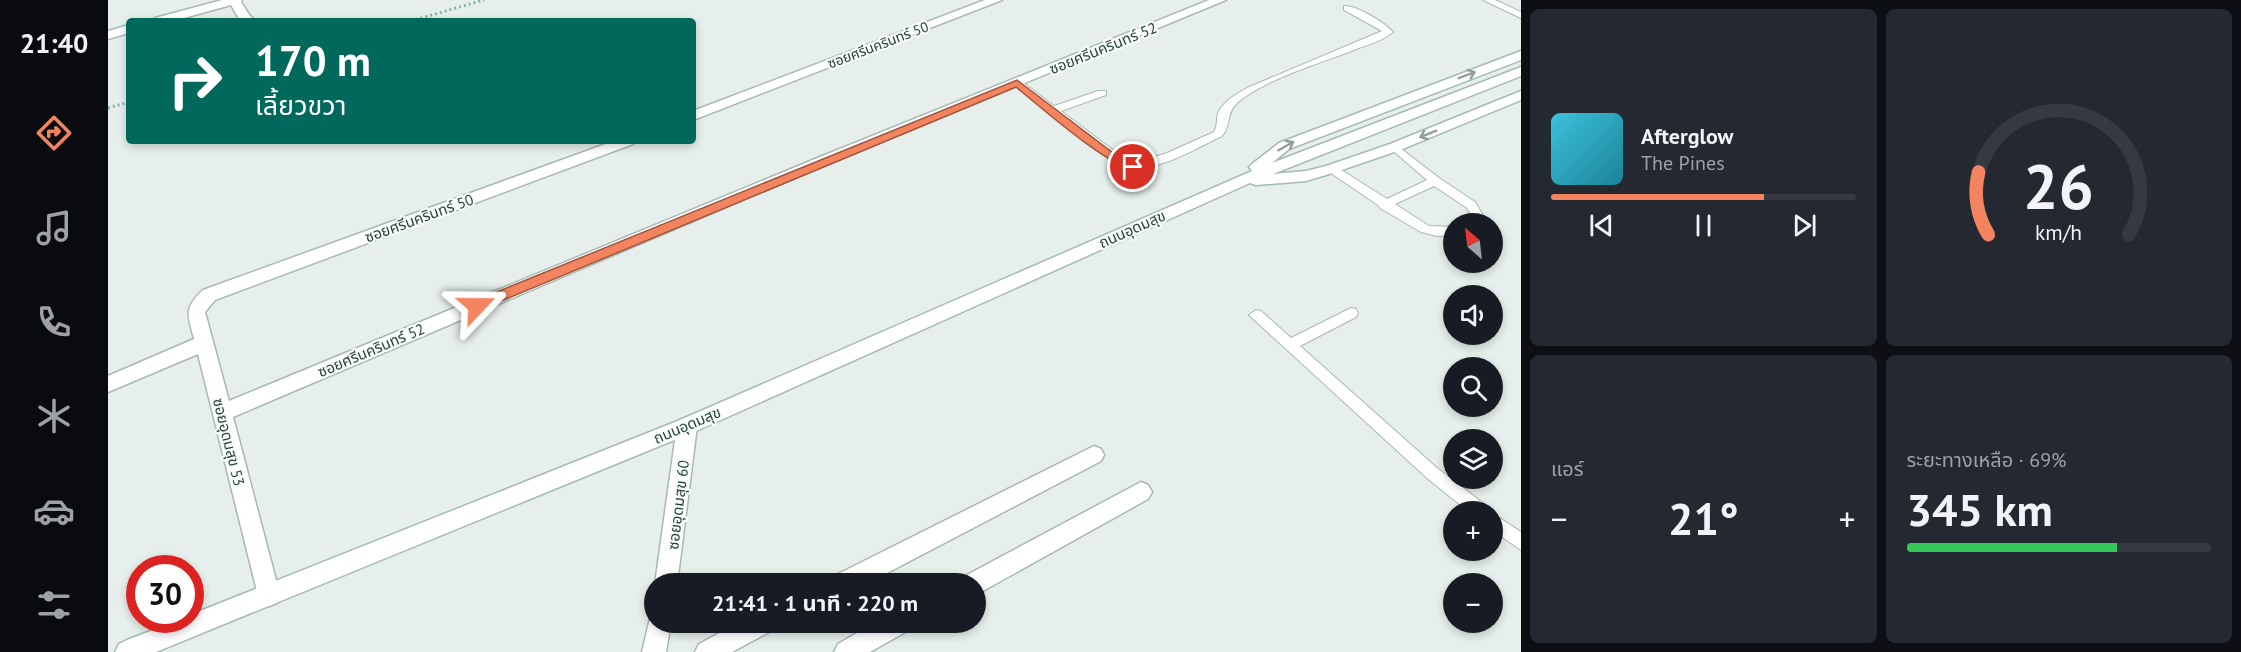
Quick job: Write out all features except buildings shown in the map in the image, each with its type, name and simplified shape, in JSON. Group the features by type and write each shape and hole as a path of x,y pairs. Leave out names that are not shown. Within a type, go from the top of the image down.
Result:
{"street":[{"path":"170,18 235,0 243,18"},
{"name":"ซอยศรีนครินทร์ 50","path":"696,115 996,0"},
{"name":"ซอยศรีนครินทร์ 52","path":"221,413 820,162 1220,0"},
{"path":"108,35 126,30"},
{"name":"ถนนอุดมสุข","path":"1240,181 1284,146 1521,55"},
{"name":"ถนนอุดมสุข","path":"127,652 687,426 1240,181 1521,71"},
{"name":"ถนนอุดมสุข","path":"1240,181 1306,176 1331,170 1395,147 1521,95"},
{"name":"ซอยศรีนครินทร์ 50","path":"209,295 620,144"},
{"name":"ซอยอุดมสุข 53","path":"209,295 200,303 196,312 269,595"},
{"path":"108,384 204,343"},
{"name":"ซอยอุดมสุข 60","path":"667,573 687,426"},
{"path":"863,573 1094,455"},
{"path":"986,577 1142,492"},
{"path":"654,652 657,633"},
{"path":"707,652 744,633"},
{"path":"846,652 881,633"}],"lane":[{"path":"1487,0 1521,15"},
{"path":"1017,83 1122,163 1133,167 1147,165 1218,134 1222,130 1223,114 1228,106 1254,88 1388,32 1380,25 1347,8"},
{"path":"1053,110 1102,93"},
{"path":"1395,147 1434,181 1477,213"},
{"path":"1331,170 1425,229 1443,232"},
{"path":"1384,205 1434,181"},
{"path":"1289,345 1351,313"},
{"path":"1256,315 1432,472 1468,501"},
{"path":"1503,528 1521,542"}],"path":[{"path":"421,18 484,0"},
{"path":"108,108 126,103"}],"route":[{"path":"477,306 820,162 1017,83 1108,154 1133,167"}]}
